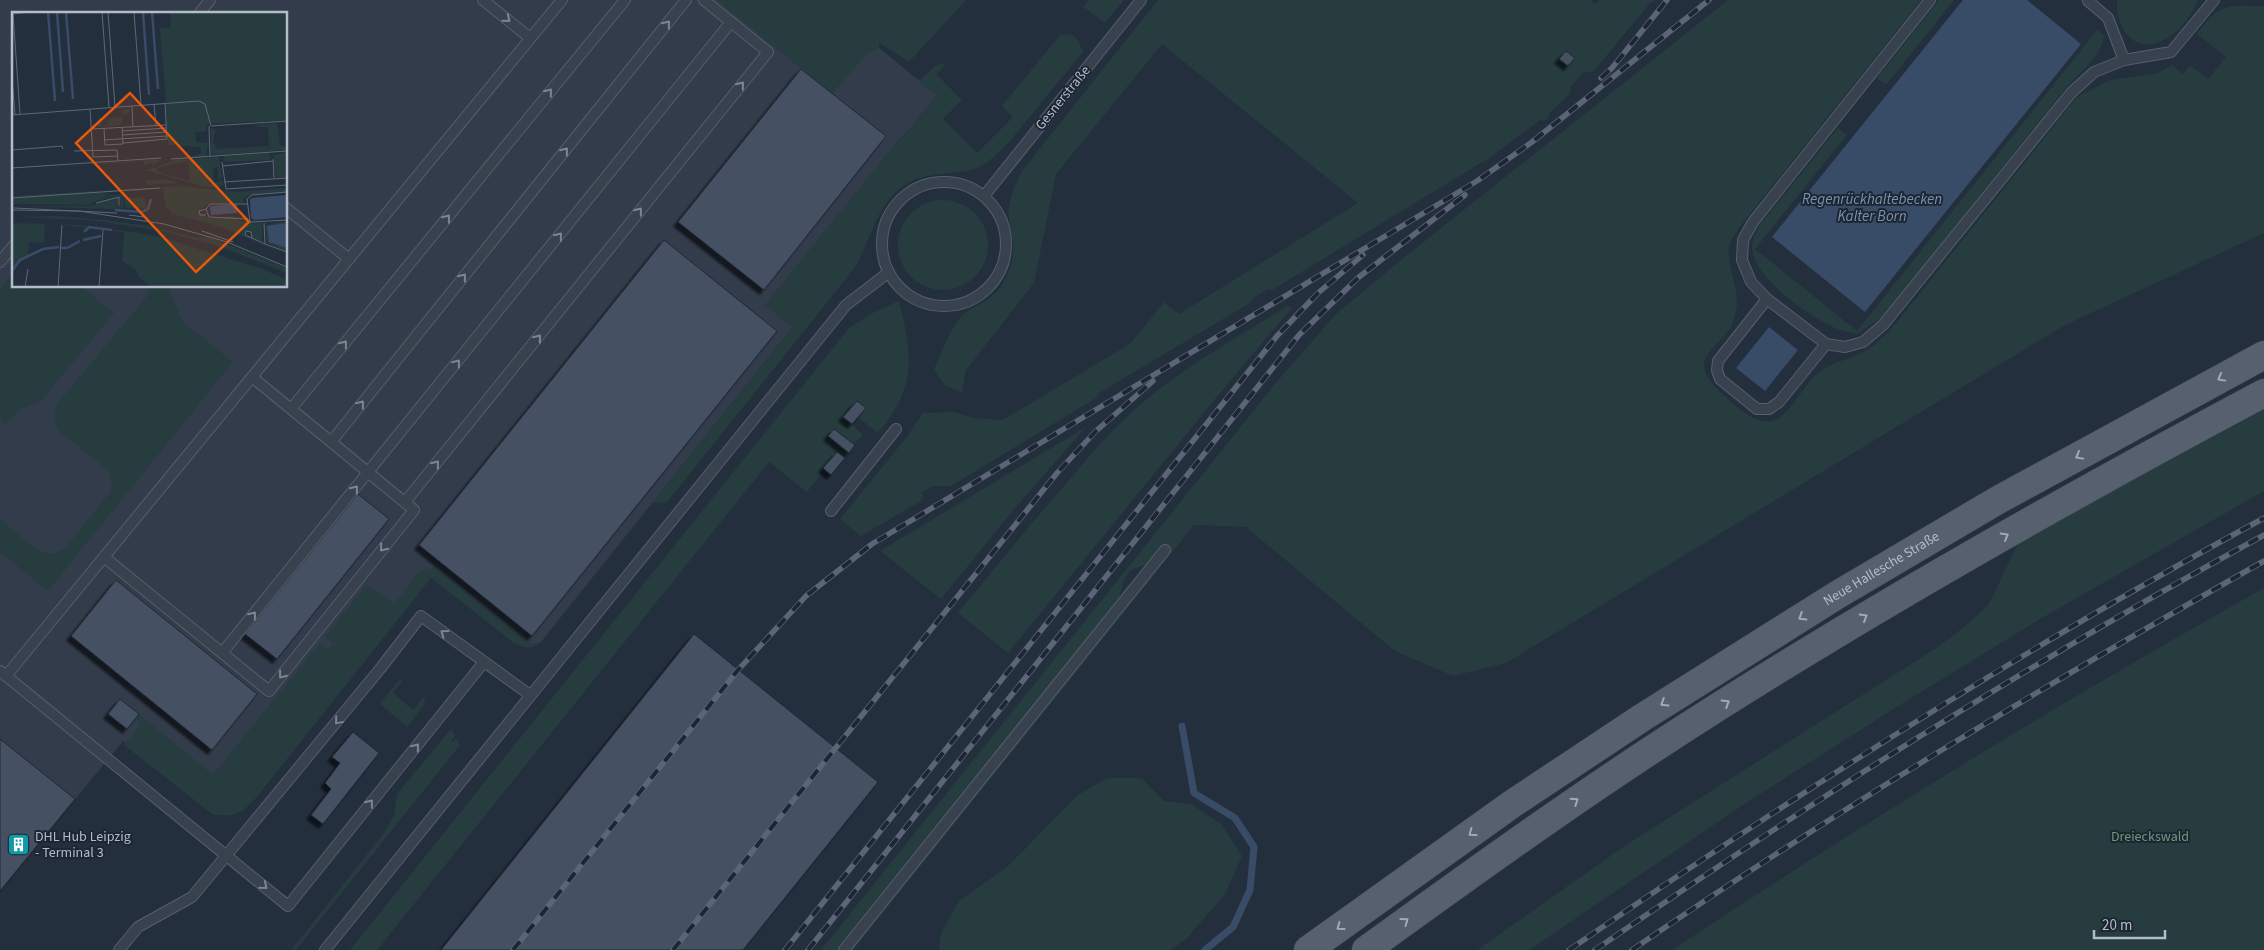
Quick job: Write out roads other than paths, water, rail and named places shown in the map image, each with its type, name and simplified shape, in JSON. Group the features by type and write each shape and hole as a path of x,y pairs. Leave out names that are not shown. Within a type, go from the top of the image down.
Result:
{"main road":[{"name":"Neue Hallesche Straße","path":"1308,950 1512,804 1642,717 1837,595 1998,500 2264,355"},
{"path":"1366,950 1535,828 1663,742 1859,619 2006,535 2264,393"}],"lane":[{"path":"200,12 209,0"},
{"path":"483,0 530,38"},
{"path":"484,662 288,906 3,674 104,557 562,0"},
{"path":"291,409 625,0"},
{"path":"330,442 686,0"},
{"path":"405,502 768,52 704,0"},
{"name":"Gesnerstraße","path":"984,196 1142,0"},
{"path":"1930,0 1753,222 1743,240 1742,260 1751,282 1767,300 1826,344 1845,347 1863,342 1883,326 2071,93 2094,72 2124,60 2171,52 2214,0"},
{"path":"2088,0 2108,18 2124,60"},
{"path":"222,653 731,22"},
{"path":"946,182 965,186 984,196 1001,220 1006,245 999,272 989,286 977,296 955,305 927,304 902,290 889,272 885,261 883,233 891,213 902,199 915,190 932,184 946,182"},
{"path":"288,210 349,259"},
{"path":"0,262 12,247"},
{"path":"325,950 846,306 889,272"},
{"path":"1767,300 1718,361 1717,370 1720,379 1757,409 1769,409 1779,402 1826,344"},
{"path":"104,557 269,691 414,510 252,377"},
{"path":"831,511 896,429"},
{"path":"844,950 1165,550"},
{"path":"119,950 138,927 192,897 301,766 421,616 530,695"}],"water":[{"name":"Regenrückhaltebecken Kalter Born","path":"1963,0 2027,0 2081,44 1865,312 1772,237"},
{"path":"1769,327 1798,350 1765,391 1736,368"}],"waterway":[{"path":"1182,726 1194,793 1235,818 1254,847 1250,890 1233,927 1205,950"}],"railway":[{"path":"1601,78 1612,68 1667,0"},
{"path":"513,950 738,670 806,596 872,544 1477,181 1532,142 1709,0"},
{"path":"808,950 1299,335 1359,277 1465,195"},
{"path":"785,950 1277,336 1318,293 1363,255"},
{"path":"673,950 1057,473 1096,431 1153,381"},
{"path":"1569,950 1738,836 1911,725 2086,618 2264,518"},
{"path":"1595,950 1758,840 1924,734 2093,632 2264,535"},
{"path":"1632,950 1787,847 1944,749 2264,561"}],"place":[{"name":"DHL Hub Leipzig - Terminal 3","path":"19,845"}],"park label":[{"name":"Dreieckswald","path":"2150,837"}]}
